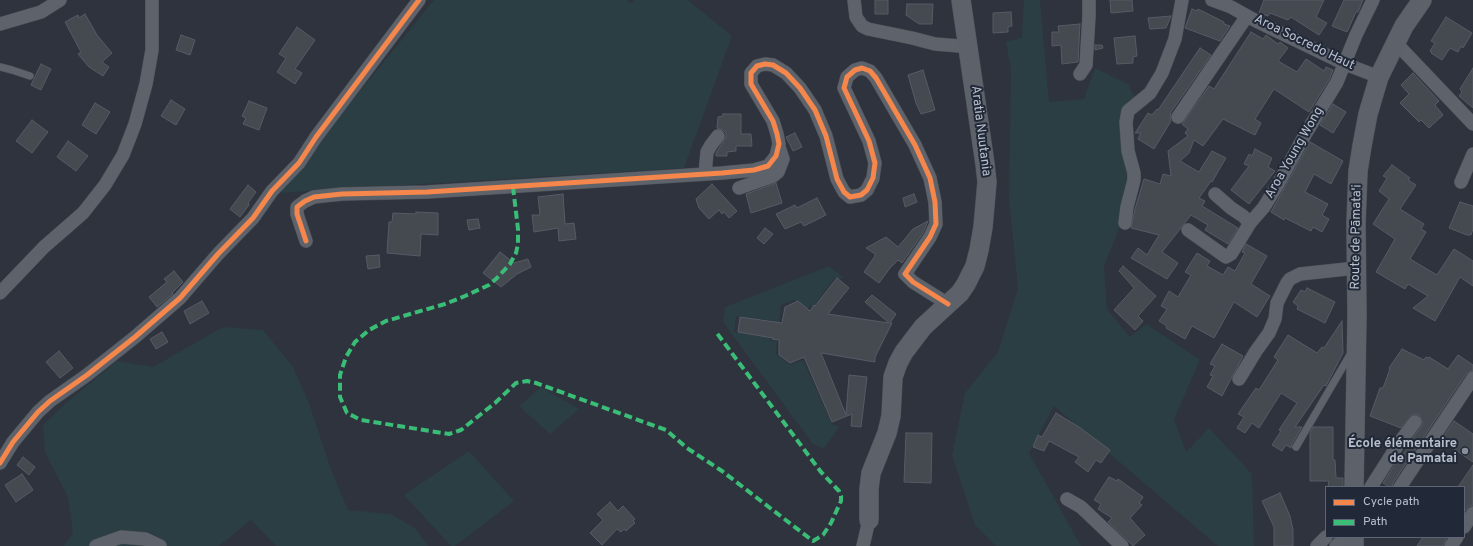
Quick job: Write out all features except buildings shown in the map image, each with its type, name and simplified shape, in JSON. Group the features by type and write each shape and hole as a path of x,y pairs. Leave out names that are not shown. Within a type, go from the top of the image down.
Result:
{"street":[{"path":"1,18 41,12 60,0"},
{"path":"0,293 44,247 83,213 105,185 122,155 135,124 146,84 152,50 152,0"},
{"path":"0,463 14,442 38,412 50,401 135,337 180,298 252,218 272,191 299,163 316,137 419,0"},
{"path":"854,0 856,17 862,26 868,29 935,44 960,46 968,44"},
{"name":"Aratia Nuutania","path":"869,520 870,473 887,433 891,416 893,377 904,352 923,327 960,293 966,284 975,266 982,234 987,182 986,164 961,0"},
{"path":"1080,74 1086,65 1089,16 1088,0"},
{"path":"1125,223 1127,207 1134,180 1134,173 1128,151 1126,122 1128,111 1150,93 1162,73 1175,39 1182,0"},
{"name":"Aroa Socredo Haut","path":"1212,0 1233,3 1247,16 1344,64 1379,77"},
{"name":"Aroa Young Wong","path":"1188,230 1226,257 1231,254 1250,223 1264,207 1337,82 1356,35 1373,0"},
{"name":"Route de Pāmata'i","path":"1354,486 1358,170 1368,114 1379,77 1395,42 1422,0"},
{"path":"1178,116 1247,16"},
{"path":"1395,42 1473,124"},
{"path":"738,188 773,176 778,172 783,159 773,121 751,84 751,73 758,66 765,64 773,65 786,74 800,88 815,110 826,136 837,179 844,192 850,197 861,195 867,190 873,178 875,163 869,141 844,88 847,77 854,70 862,68 870,71 876,78 915,145 930,178 935,202 936,224 930,237 905,274 913,282 948,304"},
{"path":"705,174 707,152 718,136"},
{"path":"306,241 297,214 297,207 314,197 349,194 434,192 754,170 768,166 776,156 779,144"},
{"path":"1460,182 1473,154"},
{"path":"1215,194 1250,223"},
{"path":"1239,379 1269,333 1275,319 1278,303 1290,279 1300,274 1356,268"},
{"path":"1401,486 1473,378"},
{"path":"1372,486 1399,443 1416,422"},
{"path":"1067,500 1081,507 1122,546"},
{"path":"1465,525 1473,513"},
{"path":"863,546 869,520"},
{"path":"96,546 121,537 145,539 160,546"},
{"path":"1317,546 1325,538"}],"lane":[{"path":"0,67 30,76"},
{"path":"1296,447 1356,344"}],"green space":[{"path":"434,0 627,0 632,3 634,0 688,0 732,36 684,168 277,193"},
{"path":"1024,0 1040,0 1049,102 1084,99 1095,68 1128,84 1137,102 1129,123 1131,140 1140,167 1132,196 1104,266 1107,309 1130,337 1146,324 1200,360 1174,419 1186,452 1209,428 1252,474 1254,546 1218,546 1054,406 1029,453 1081,546 996,546 975,525 952,455 965,393 998,352 1018,288 1009,199 1011,70 1006,42 1022,38"},
{"path":"830,267 843,277 838,281 835,278 813,307 811,305 808,309 794,300 781,305 779,325 775,325 775,321 736,316 734,332 769,337 771,341 777,341 776,354 790,365 803,360 832,424 839,427 824,449 812,443 723,322 725,307"},
{"path":"223,327 263,330 293,367 309,403 332,472 348,510 391,514 415,528 428,546 276,546 251,520 219,546 64,546 73,533 68,497 45,452 43,425 67,402 117,361 153,367"},
{"path":"541,387 579,409 550,434 519,406"},
{"path":"469,451 514,501 455,546 451,546 404,495"}],"marked path":[{"path":"513,187 518,229 518,244 516,253 510,264 489,285 445,304 386,321 369,330 355,342 346,357 340,375 340,397 347,413 361,420 449,434 461,430 495,403 516,383 527,381 536,383 666,430 687,448 722,471 813,541 823,535 831,523 841,501 839,491 821,472 716,332"}],"cycle path":[{"path":"0,463 13,442 38,412 50,401 87,375 135,337 180,298 218,254 253,218 272,191 299,163 316,137 419,0"},
{"path":"306,241 297,214 297,207 314,197 342,194 427,192 722,173 754,170 768,166 776,156 779,144 777,134 773,121 751,84 751,73 757,66 765,64 773,65 786,73 800,88 815,110 826,136 837,179 844,192 850,197 861,195 867,190 873,178 875,163 869,141 844,88 847,77 855,70 862,68 870,71 876,78 915,145 930,178 935,202 936,224 930,237 905,274 913,282 948,304"}],"place":[{"name":"École élémentaire de Pamatai","path":"1465,451"}]}
